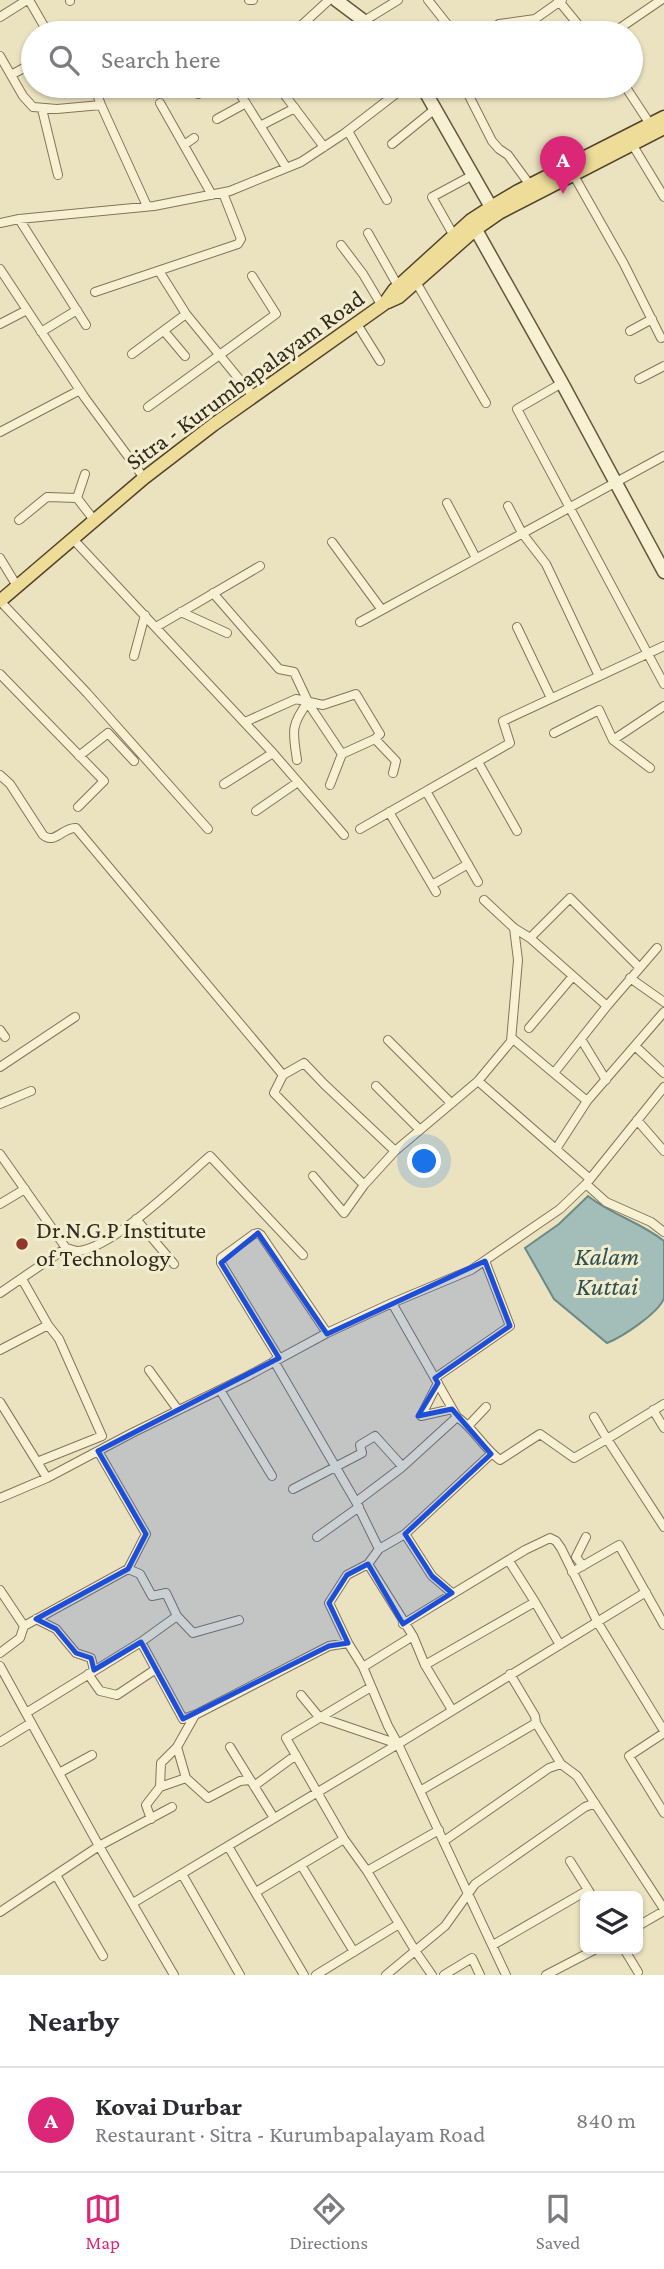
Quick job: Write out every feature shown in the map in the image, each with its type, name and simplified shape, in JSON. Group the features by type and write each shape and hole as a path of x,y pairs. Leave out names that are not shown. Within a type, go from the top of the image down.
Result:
{"main road":[{"name":"Sitra - Kurumbapalayam Road","path":"0,601 144,478 253,396 383,305 398,286 454,236 474,225 491,207 530,184 664,117"},
{"path":"383,305 399,297 474,225 664,128"}],"street":[{"path":"0,17 28,0 41,21"},
{"path":"310,21 338,1 364,21 398,0"},
{"path":"428,0 445,21"},
{"path":"630,21 661,0"},
{"path":"521,21 535,19 559,1 575,21"},
{"path":"0,56 21,93"},
{"path":"10,75 21,69"},
{"path":"25,98 33,107 42,109 101,105"},
{"path":"98,98 147,206"},
{"path":"243,98 286,167"},
{"path":"287,98 324,147"},
{"path":"0,223 154,206 223,193 301,162 348,131 391,98"},
{"path":"429,98 491,207"},
{"path":"470,98 492,141 508,155 530,184"},
{"path":"633,98 650,124"},
{"path":"160,103 212,195"},
{"path":"217,119 246,103"},
{"path":"260,126 295,108"},
{"path":"42,109 58,175"},
{"path":"392,145 435,109"},
{"path":"348,131 387,200"},
{"path":"184,145 194,138"},
{"path":"632,144 664,197"},
{"path":"573,174 661,338"},
{"path":"454,236 432,197 473,175"},
{"path":"95,292 238,244 241,239 223,193"},
{"path":"19,219 86,325"},
{"path":"474,225 664,572"},
{"path":"368,233 398,286"},
{"path":"341,245 383,305"},
{"path":"0,270 79,390 144,478"},
{"path":"159,271 186,314 253,396"},
{"path":"148,407 276,314 252,276"},
{"path":"416,282 486,403"},
{"path":"0,324 27,310"},
{"path":"41,332 77,310"},
{"path":"132,354 186,314"},
{"path":"630,331 652,320"},
{"path":"357,324 380,361"},
{"path":"164,331 185,356"},
{"path":"639,379 664,366"},
{"path":"562,383 517,410 664,684"},
{"path":"0,432 79,390"},
{"path":"360,622 664,456"},
{"path":"77,498 85,474"},
{"path":"19,520 47,497 77,498"},
{"path":"77,498 94,520"},
{"path":"447,503 476,558"},
{"path":"508,506 522,533 545,564 599,676"},
{"path":"72,538 273,752 344,835"},
{"path":"332,542 382,610"},
{"path":"0,558 17,586"},
{"path":"156,627 260,566"},
{"path":"213,593 279,669 294,672 308,702 342,754"},
{"path":"0,601 87,693 208,829"},
{"path":"181,612 227,633"},
{"path":"134,656 145,615"},
{"path":"517,627 551,698"},
{"path":"360,829 510,743 503,721 664,646"},
{"path":"0,674 104,781 78,807"},
{"path":"245,722 296,699 323,705 356,694 380,734 342,754 330,785"},
{"path":"297,760 293,729 308,702"},
{"path":"613,740 664,706"},
{"path":"554,733 599,710 613,740 650,768"},
{"path":"79,756 108,733 134,761"},
{"path":"375,739 396,761 393,773"},
{"path":"224,783 273,752"},
{"path":"478,762 517,831"},
{"path":"0,775 10,784 48,839 53,839 68,828 76,828 283,1075"},
{"path":"256,811 298,782"},
{"path":"426,791 478,882"},
{"path":"388,812 434,889 468,864"},
{"path":"530,938 570,898 639,967"},
{"path":"484,900 607,1006"},
{"path":"313,1176 344,1213 364,1185 396,1151 478,1081 511,1041 518,960 514,928"},
{"path":"554,1073 657,948"},
{"path":"528,1028 573,976"},
{"path":"630,978 664,1002"},
{"path":"556,1149 587,1101 664,1012"},
{"path":"0,1067 75,1017"},
{"path":"511,1041 513,1039 587,1101"},
{"path":"581,1039 606,1080"},
{"path":"388,1040 451,1104"},
{"path":"635,1046 664,1073"},
{"path":"364,1185 274,1093 283,1075 304,1063 396,1151"},
{"path":"478,1081 556,1149 606,1202 651,1222 664,1232"},
{"path":"376,1086 420,1130"},
{"path":"0,1498 47,1478 327,1333 471,1270 560,1209 588,1182 664,1087"},
{"path":"0,1104 31,1091"},
{"path":"637,1120 664,1151"},
{"path":"0,1154 66,1248 76,1251 95,1246 124,1229 210,1156 303,1255"},
{"path":"0,1204 25,1189"},
{"path":"136,1219 174,1264"},
{"path":"327,1333 261,1235 254,1234 221,1258 221,1263 379,1549"},
{"path":"0,1293 66,1248"},
{"path":"455,1413 421,1416 436,1380 510,1326 485,1261"},
{"path":"22,1279 59,1339 102,1436 37,1462"},
{"path":"392,1303 455,1413 469,1425 491,1454 500,1460 540,1434 574,1458 664,1404"},
{"path":"0,1350 48,1325"},
{"path":"149,1370 178,1410"},
{"path":"220,1390 272,1476"},
{"path":"0,1402 47,1478"},
{"path":"469,1425 486,1407"},
{"path":"653,1410 664,1428"},
{"path":"317,1537 402,1466 455,1413"},
{"path":"594,1417 664,1527"},
{"path":"293,1489 362,1452 360,1445 375,1436 402,1466"},
{"path":"0,1653 20,1638 24,1626 128,1569 146,1534 98,1451"},
{"path":"491,1454 405,1534 379,1549 368,1564 347,1575 329,1603 363,1667 506,1975"},
{"path":"405,1534 432,1576 452,1593"},
{"path":"583,1566 576,1557 586,1537"},
{"path":"403,1624 509,1560 550,1538 556,1541 598,1623 664,1732 629,1756 664,1813"},
{"path":"572,1572 619,1545 664,1625"},
{"path":"509,1560 560,1645"},
{"path":"368,1564 403,1624 413,1636 423,1660 452,1710"},
{"path":"128,1569 140,1574 152,1596 166,1593 177,1616 193,1633 239,1620"},
{"path":"0,1590 24,1626"},
{"path":"133,1903 646,1592"},
{"path":"423,1660 445,1653 535,1602"},
{"path":"26,1713 141,1642 177,1616"},
{"path":"36,1619 56,1629 76,1653 91,1658 91,1672 100,1691 117,1695 156,1669"},
{"path":"363,1667 413,1636"},
{"path":"141,1642 183,1719 329,1646 348,1643"},
{"path":"0,1666 174,1975"},
{"path":"510,1674 561,1764 577,1776 664,1910 643,1923"},
{"path":"371,1687 286,1738 344,1839 432,1975"},
{"path":"300,1695 319,1717 398,1744"},
{"path":"160,1787 161,1763 177,1747 197,1714"},
{"path":"0,1742 31,1723"},
{"path":"420,1791 536,1723"},
{"path":"177,1747 186,1778 208,1798 240,1780 252,1783 296,1755"},
{"path":"230,1748 274,1818"},
{"path":"59,1773 92,1755"},
{"path":"444,1841 549,1768 561,1764"},
{"path":"151,1819 146,1805 160,1787 186,1778"},
{"path":"386,1975 445,1926 475,1884 585,1807 595,1803"},
{"path":"0,1912 99,1846 172,1807"},
{"path":"367,1871 439,1830"},
{"path":"256,1892 344,1839"},
{"path":"228,1846 304,1975"},
{"path":"570,1861 589,1891"},
{"path":"301,1865 354,1952"},
{"path":"182,1874 240,1975"},
{"path":"56,1875 103,1956"},
{"path":"493,1945 580,1898"},
{"path":"316,1975 398,1924"},
{"path":"547,1975 587,1954"},
{"path":"627,1954 638,1972"},
{"path":"444,1975 472,1958 480,1975"}],"highlighted area":[{"path":"258,1233 327,1334 485,1261 510,1326 435,1378 438,1383 418,1416 452,1409 491,1454 405,1534 432,1576 452,1593 403,1624 368,1564 347,1575 329,1603 348,1643 329,1646 183,1719 141,1642 94,1670 91,1658 76,1653 56,1629 36,1619 128,1569 146,1534 98,1451 279,1358 221,1263"}],"water":[{"name":"Kalam Kuttai","path":"588,1196 664,1241 664,1298 661,1304 639,1324 607,1343 554,1299 525,1248 559,1224"}],"place":[{"name":"Kovai Durbar","path":"563,194"},
{"name":"Dr.N.G.P Institute of Technology","path":"22,1244"}]}
